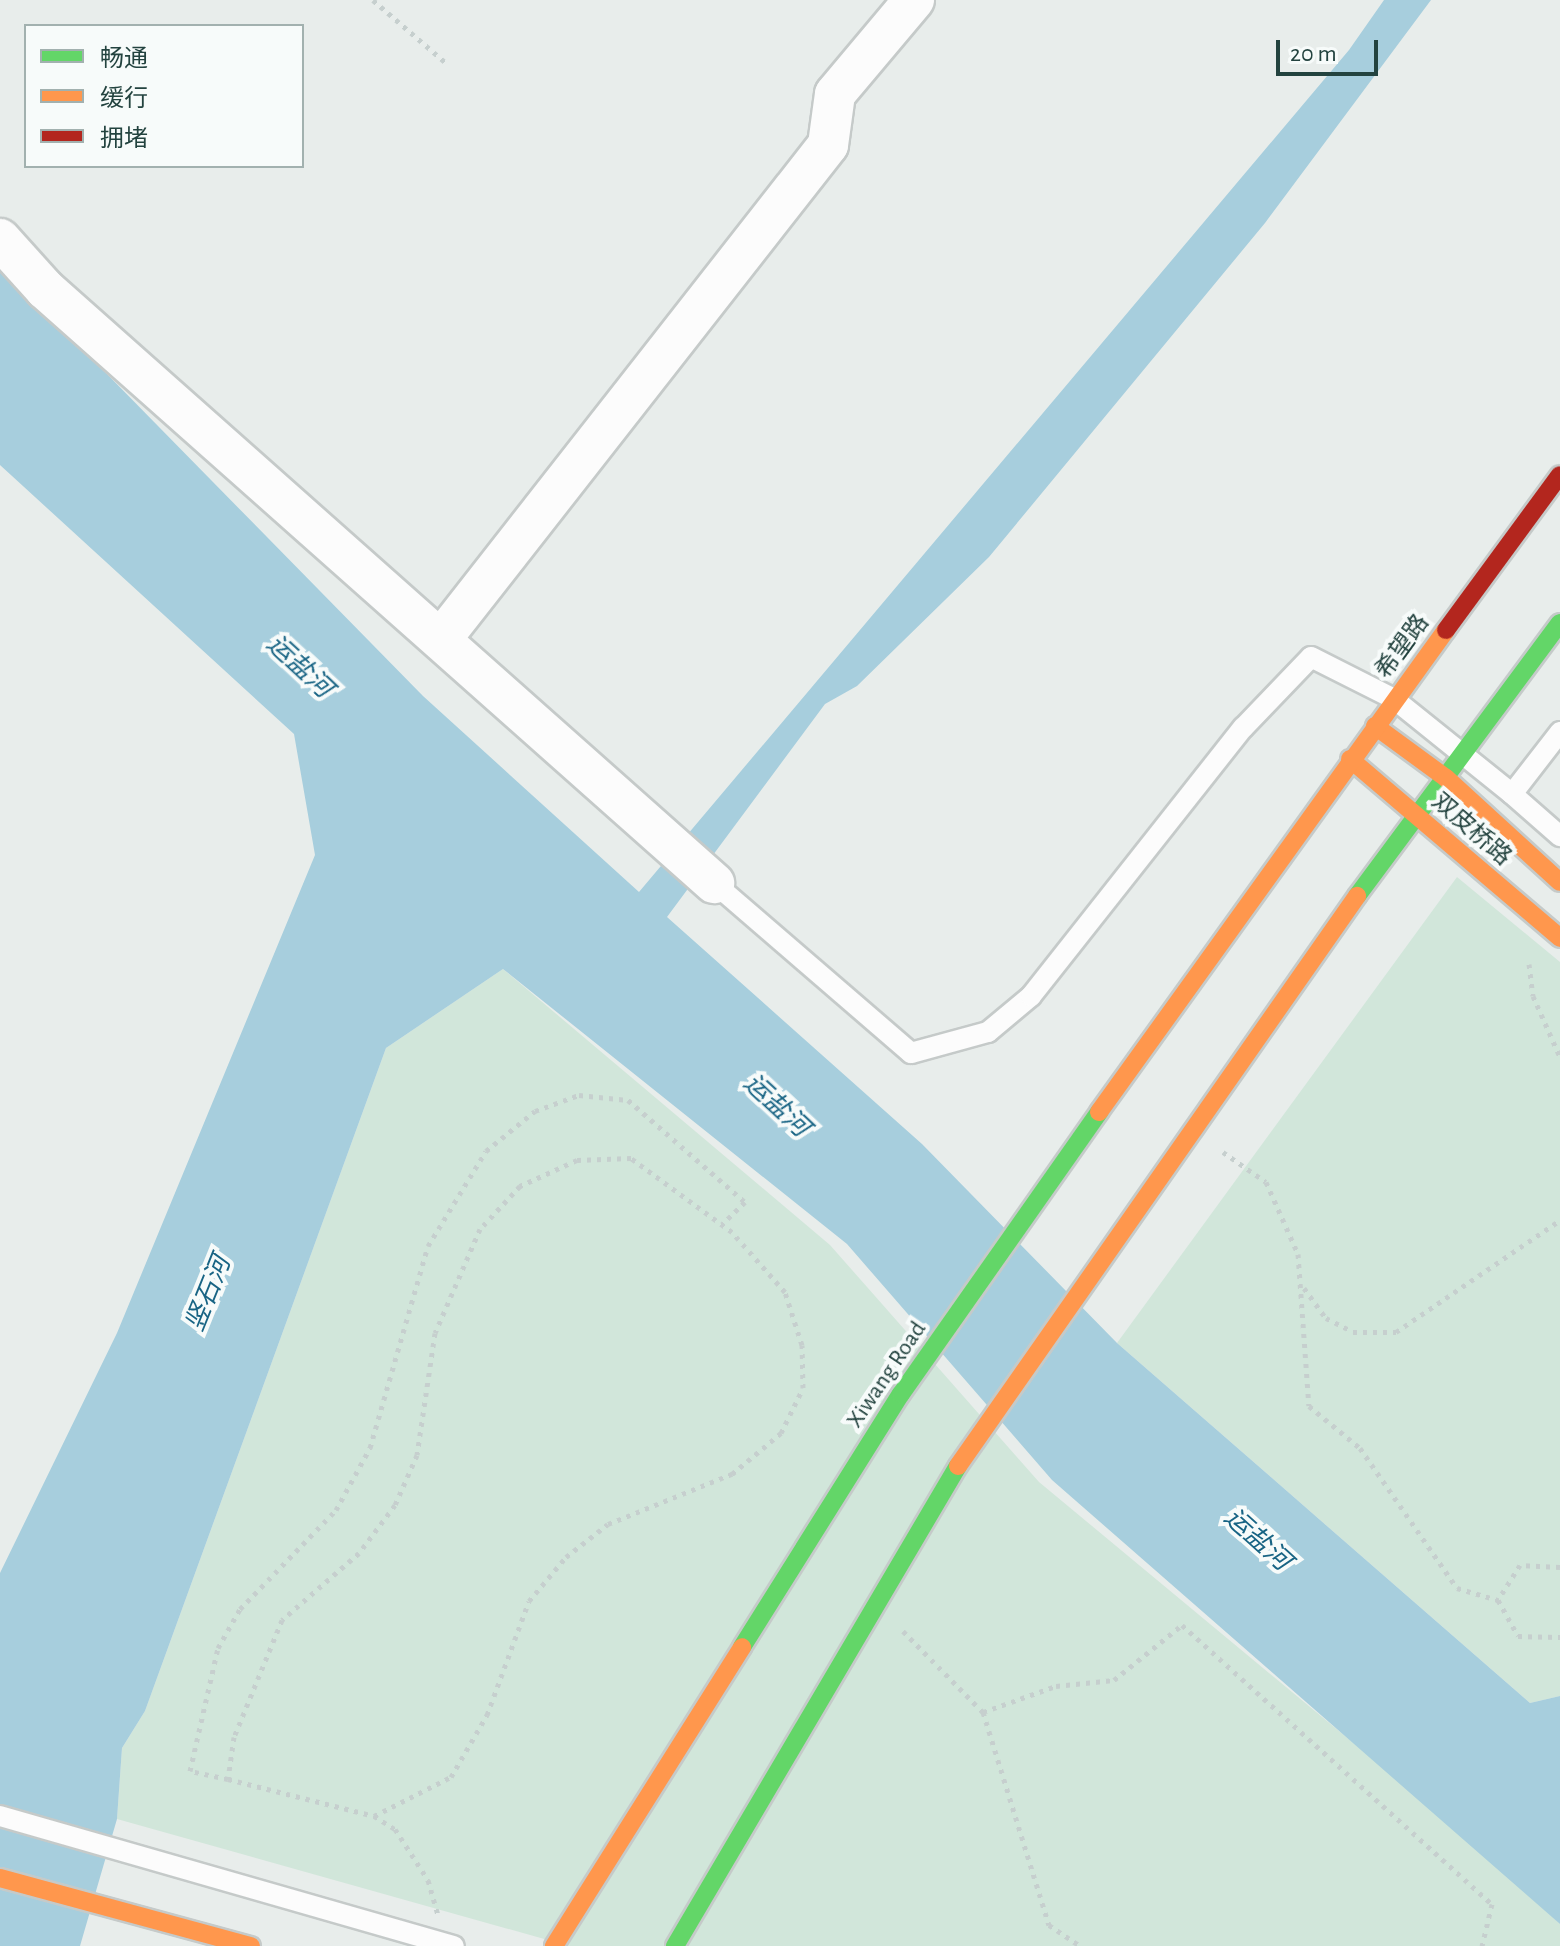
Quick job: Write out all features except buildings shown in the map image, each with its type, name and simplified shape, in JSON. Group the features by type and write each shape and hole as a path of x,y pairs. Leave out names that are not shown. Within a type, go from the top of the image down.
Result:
{"main road":[{"name":"希望路","path":"1039,1197 1350,759 1560,475"},
{"path":"675,1946 965,1454 1191,1129 1560,623"},
{"name":"双皮桥路","path":"1375,726 1446,778 1560,882"},
{"name":"双皮桥路","path":"1350,759 1560,938"},
{"name":"Xiwang Road","path":"554,1946 901,1394 1039,1197"},
{"path":"0,1878 251,1946"}],"street":[{"path":"442,638 828,145 835,94 914,0"},
{"path":"0,239 45,289 442,638 714,883"}],"lane":[{"path":"714,883 911,1053 988,1032 1083,937 1243,728 1311,657 1394,699 1465,751 1560,836"},
{"path":"1512,794 1560,732"},
{"path":"0,1816 202,1870 450,1945"}],"path":[{"path":"373,0 446,63"},
{"path":"1545,925 1527,947 1533,996 1560,1057"},
{"path":"450,1945 428,1880 395,1829 374,1816 190,1771 218,1648 240,1609 336,1510 370,1448 428,1246 486,1151 549,1106 579,1095 628,1100 745,1202 722,1224"},
{"path":"1191,1129 1266,1182 1304,1287 1326,1318 1353,1332 1396,1332 1560,1220"},
{"path":"228,1779 234,1737 282,1620 359,1553 395,1505 417,1455 435,1333 480,1229 520,1186 577,1160 631,1158 722,1224 785,1292 802,1345 803,1388 781,1433 732,1474 608,1524 566,1557 529,1601 487,1715 451,1777 374,1816"},
{"path":"1304,1287 1309,1406 1360,1448 1457,1588 1498,1600 1518,1636 1531,1642 1560,1637"},
{"path":"1498,1600 1520,1565 1560,1567"},
{"path":"876,1606 983,1712 1049,1925 1080,1946"},
{"path":"983,1712 1056,1686 1114,1680 1182,1625 1492,1904 1482,1946"}],"green space":[{"path":"1457,877 1560,962 1560,1696 1530,1703 1117,1343"},
{"path":"503,969 830,1245 1039,1482 1498,1863 1560,1924 1560,1946 569,1946 117,1819 122,1748 145,1711 386,1048"}],"water":[{"path":"1384,0 1431,0 1265,223 989,557 857,686 825,704 667,917 922,1144 1117,1343 1530,1703 1560,1696 1560,1924 1052,1480 847,1244 503,969 386,1048 145,1711 122,1748 117,1819 80,1946 0,1946 0,1573 117,1333 315,855 294,734 0,465 0,265 423,696 639,892 1349,50"}],"traffic: fast":[{"path":"1357,896 1560,623"},
{"path":"742,1647 901,1394 1099,1112"},
{"path":"675,1946 958,1466"}],"traffic: slow":[{"path":"1099,1112 1446,630"},
{"path":"1375,726 1446,778 1560,882"},
{"path":"1350,759 1560,938"},
{"path":"958,1466 1357,896"},
{"path":"554,1946 742,1647"},
{"path":"0,1878 251,1946"}],"traffic: jam":[{"path":"1446,630 1560,475"}],"water label":[{"name":"运盐河","path":"299,667"},
{"name":"运盐河","path":"776,1106"},
{"name":"竖石河","path":"209,1294"},
{"name":"运盐河","path":"1257,1540"}]}
